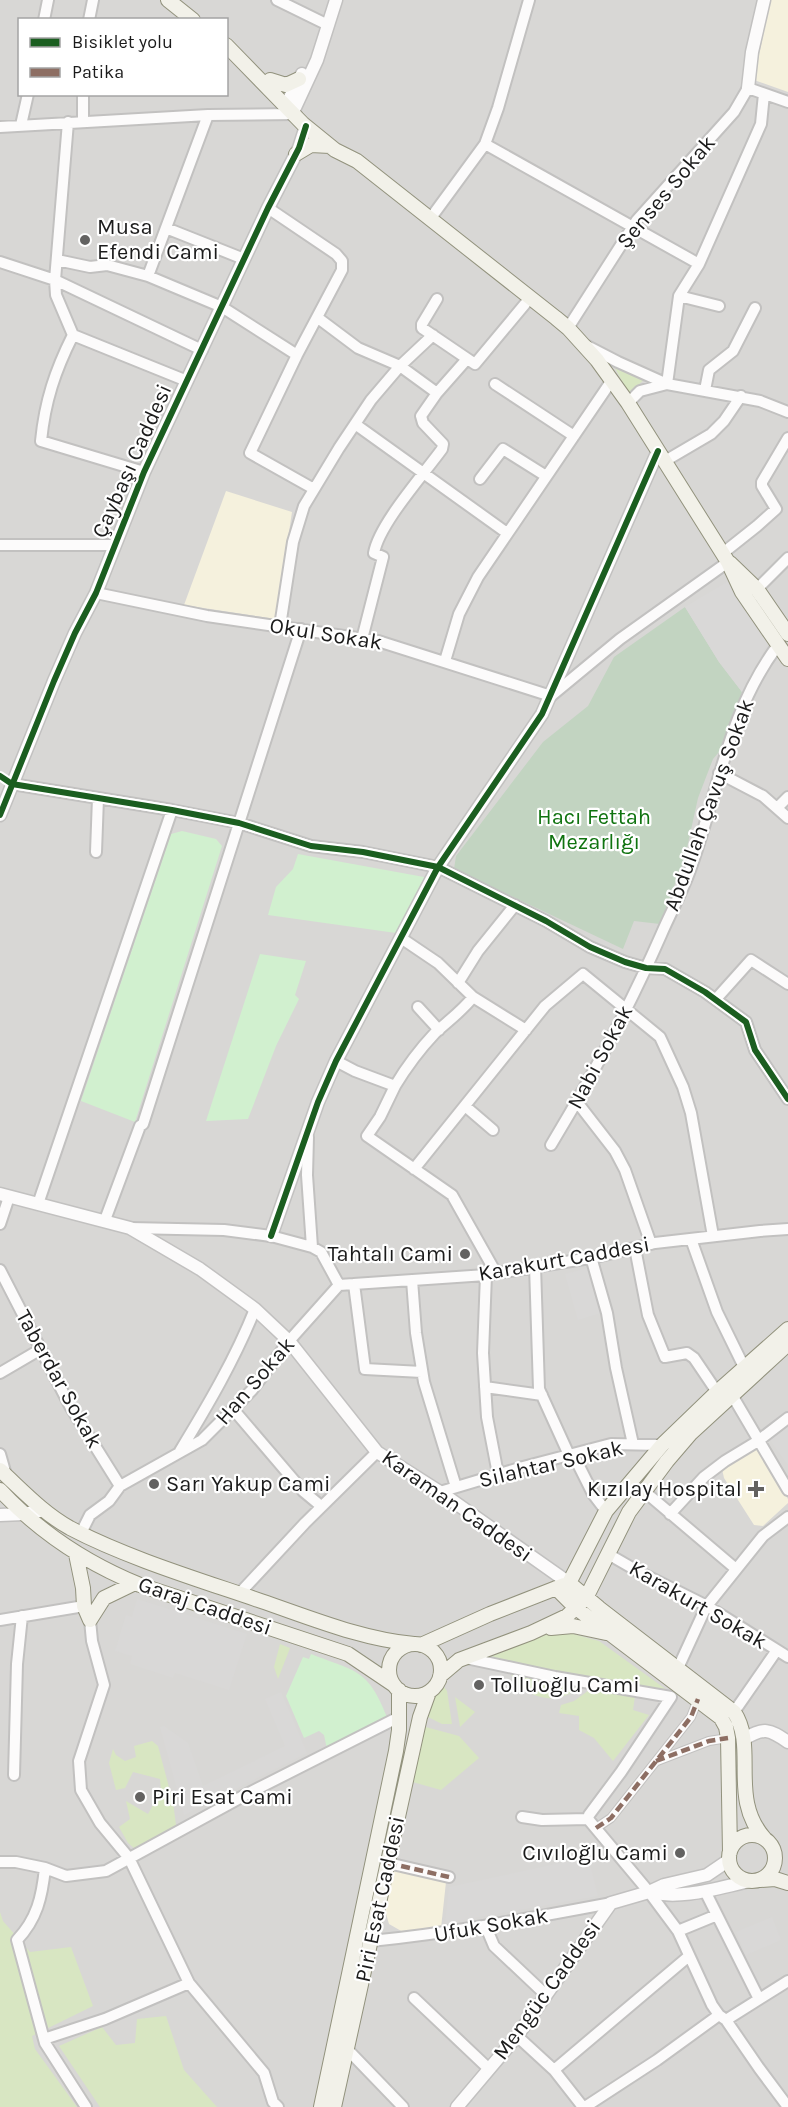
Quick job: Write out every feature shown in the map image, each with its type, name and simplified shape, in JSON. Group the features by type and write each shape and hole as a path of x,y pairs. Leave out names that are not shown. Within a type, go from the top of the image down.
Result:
{"main road":[{"path":"168,0 190,18"},
{"path":"230,48 330,146 357,161 568,328 582,343 628,403 725,557 742,592 788,659"},
{"path":"230,48 250,61 270,81 295,113 348,151 357,161"},
{"path":"270,81 286,85 299,79"},
{"path":"293,159 311,145 330,146"},
{"path":"725,557 757,589 788,634"},
{"path":"418,1645 435,1653 441,1668 438,1682 429,1692 413,1696 396,1688 389,1671 394,1656 406,1646 418,1645 562,1586 606,1510 662,1445 744,1367 788,1329"},
{"path":"440,1676 459,1660 540,1629 567,1616 576,1608 586,1598 629,1512 644,1491 692,1433 788,1344"},
{"name":"Garaj Caddesi","path":"3,1473 44,1510 69,1527 122,1551 384,1641 418,1645"},
{"name":"Garaj Caddesi","path":"0,1490 21,1514 76,1554 110,1573 348,1654 396,1688"},
{"path":"76,1554 84,1588 84,1606 90,1620"},
{"path":"90,1620 104,1598 135,1583"},
{"name":"Karaman Caddesi","path":"562,1586 586,1598 734,1712"},
{"name":"Karaman Caddesi","path":"562,1586 576,1608 721,1718 728,1738"},
{"path":"540,1629 573,1626 612,1635"},
{"name":"Piri Esat Caddesi","path":"321,2107 396,1751 399,1717 396,1688"},
{"name":"Piri Esat Caddesi","path":"334,2107 420,1717 429,1692"},
{"path":"734,1712 741,1723 744,1739 746,1799 754,1825 788,1860"},
{"path":"728,1738 729,1856 736,1874 754,1881 775,1879 788,1883"},
{"path":"729,1856 737,1840 744,1836 758,1836 768,1841 774,1850 774,1865 765,1877 754,1881"}],"street":[{"path":"44,18 48,0"},
{"path":"89,18 93,0"},
{"path":"278,0 328,25"},
{"path":"295,113 317,60 336,0"},
{"path":"430,219 485,144 498,108 529,0"},
{"path":"764,0 752,52 748,88 788,102"},
{"path":"295,113 299,79 328,25"},
{"name":"Şenses Sokak","path":"568,328 632,227 734,112 748,88"},
{"path":"667,384 679,296 699,264 760,124 764,94"},
{"path":"21,125 27,96"},
{"path":"83,96 83,121"},
{"path":"0,127 208,115 295,113"},
{"name":"Çaybaşı Caddesi","path":"0,814 62,662 96,593 144,472 293,159 289,156 295,113"},
{"path":"148,276 208,115"},
{"path":"68,122 55,280 56,295 73,335 187,381"},
{"path":"485,144 699,264"},
{"path":"268,208 336,254 342,261 342,270 297,355 250,453 314,489"},
{"path":"166,228 244,259"},
{"path":"57,260 90,267 107,264 148,276 222,307 297,355"},
{"path":"0,262 55,280 202,350"},
{"path":"679,296 718,306"},
{"path":"437,299 422,324 422,328 475,364 530,298"},
{"path":"705,390 709,370 733,351 755,308"},
{"path":"318,318 358,348 400,366 437,393"},
{"path":"73,335 61,359 44,408 41,441 144,472"},
{"path":"280,626 293,542 304,507 371,400 400,366 433,335"},
{"path":"582,343 667,384 741,396 788,412"},
{"path":"362,639 383,557 374,552 384,526 442,449 442,444 423,423 422,416 437,393 466,359"},
{"path":"445,661 459,614 478,577 612,380"},
{"path":"495,384 574,436"},
{"path":"628,403 640,391 667,384"},
{"path":"271,1236 308,1131 336,1061 438,867 536,726 662,456 711,434 724,421 741,396"},
{"path":"355,424 507,533"},
{"path":"551,696 725,557 776,509 762,486 762,482 788,438"},
{"path":"480,480 502,449 546,476"},
{"path":"0,545 114,545"},
{"path":"757,589 788,558"},
{"name":"Okul Sokak","path":"96,593 207,616 378,641 551,696"},
{"path":"105,1220 140,1126 143,1124 301,629"},
{"name":"Abdullah Çavuş Sokak","path":"646,968 689,873 740,711 762,667 778,645"},
{"path":"719,773 763,796 788,818"},
{"path":"0,776 12,784 239,823 311,846 363,852 438,867 515,905 590,947 625,962 646,968 665,969 716,999 746,1022 755,1050 788,1099"},
{"path":"777,808 788,797"},
{"path":"96,852 98,798"},
{"path":"38,1204 172,810"},
{"path":"458,983 478,951 515,905"},
{"path":"401,938 438,963 473,997 526,1030"},
{"path":"716,999 751,960 788,984"},
{"name":"Nabi Sokak","path":"551,1145 577,1102 646,968"},
{"path":"414,1169 545,1006 583,974 660,1037 683,1087 691,1113 713,1236"},
{"path":"473,997 465,1008 439,1030 410,1060 380,1117 366,1136 452,1196 491,1274 483,1353 487,1417 498,1474"},
{"path":"418,1007 439,1030"},
{"path":"336,1061 395,1086"},
{"path":"577,1102 615,1151 625,1170 651,1244"},
{"path":"465,1106 493,1130"},
{"path":"308,1131 307,1175 312,1247"},
{"path":"0,1224 5,1196"},
{"name":"Karaman Caddesi","path":"5,1196 129,1228 200,1269 255,1309 289,1341 377,1452 440,1492 562,1586"},
{"path":"129,1228 224,1230 271,1236 312,1247 321,1252 339,1285"},
{"name":"Karakurt Caddesi","path":"339,1285 491,1274 651,1244 788,1229"},
{"path":"691,1239 717,1312 744,1367"},
{"path":"635,1248 648,1315 665,1356 687,1353 694,1358 717,1392"},
{"path":"591,1257 607,1312 616,1368 633,1444"},
{"path":"535,1266 539,1389 571,1455 593,1494 606,1510"},
{"name":"Taberdar Sokak","path":"1,1274 70,1406 120,1486"},
{"path":"412,1280 422,1372 456,1487"},
{"path":"354,1284 364,1369 422,1372"},
{"name":"Han Sokak","path":"81,1533 90,1515 109,1500 120,1486 202,1440 252,1390 289,1341 339,1285"},
{"path":"180,1452 222,1380 255,1309"},
{"path":"0,1374 41,1348"},
{"path":"485,1387 542,1395"},
{"path":"732,1395 788,1490"},
{"path":"233,1409 303,1491 321,1506"},
{"path":"670,1514 704,1477 788,1418"},
{"name":"Silahtar Sokak","path":"440,1492 612,1444 662,1445"},
{"path":"239,1593 321,1506 377,1452"},
{"path":"0,1454 3,1473"},
{"path":"644,1491 736,1569"},
{"path":"0,1515 44,1510"},
{"path":"0,1522 21,1514"},
{"path":"678,1668 706,1606 763,1536 788,1517"},
{"name":"Karakurt Sokak","path":"608,1554 706,1606 788,1657"},
{"path":"0,1620 84,1606"},
{"path":"14,1775 17,1664 21,1616"},
{"path":"90,1620 92,1641 104,1685 79,1761 81,1790 100,1823 129,1858 189,1983 264,2073 273,2102 278,2107"},
{"path":"734,1712 777,1650"},
{"path":"466,1658 555,1677 671,1697 589,1815 592,1823 678,1931 712,2005 788,2107"},
{"path":"522,1817 592,1823 611,1818 691,1717 698,1700"},
{"path":"0,1862 16,1862 66,1876 106,1871 247,1794 399,1717"},
{"path":"744,1739 758,1731 769,1730 788,1742"},
{"path":"656,1761 709,1741 728,1738"},
{"name":"Mengüc Caddesi","path":"458,2107 517,2036 611,1903 649,1892 664,1885 707,1875 729,1856"},
{"path":"388,1863 449,1877"},
{"path":"45,1869 43,1892 37,1913 17,1940 44,2039 72,2088 86,2107"},
{"path":"649,1892 666,1896 754,1881"},
{"path":"705,1891 759,2000"},
{"name":"Ufuk Sokak","path":"371,1941 430,1936 611,1903"},
{"path":"678,1931 717,1915"},
{"path":"486,1927 494,1946 546,1995"},
{"path":"554,2070 689,1956"},
{"path":"517,2036 554,2070 584,2107 723,2018 788,1982"},
{"path":"44,2039 105,2019 189,1983"},
{"path":"414,1998 489,2069"},
{"path":"348,2050 403,2107"}],"shaded area":[{"path":"0,0 788,0 788,2107 0,2107"},
{"path":"770,0 788,0 788,92 754,80"},
{"path":"226,491 292,512 276,619 184,605"},
{"path":"732,579 778,624 742,692 719,662 685,607"},
{"path":"591,1267 604,1312 578,1320 565,1274"},
{"path":"788,1411 788,1465 764,1432"},
{"name":"Kızılay Hospital","path":"755,1447 788,1499 788,1503 763,1526 754,1525 724,1478 722,1469"},
{"path":"137,1599 247,1634 229,1690 175,1673 173,1678 130,1664 132,1656 115,1651 126,1615 132,1617"},
{"path":"281,1692 307,1753 184,1815 160,1727 164,1726 188,1743 203,1786 285,1746 265,1699"},
{"path":"584,1858 591,1868 598,1896 445,1923 449,1887"},
{"path":"394,1870 446,1882 441,1928 403,1932 389,1924 385,1910"},
{"path":"772,1917 781,1940 746,1955 736,1932"}],"green space":[{"path":"612,363 645,379 629,393"},
{"name":"Hacı Fettah Mezarlığı","path":"685,607 719,662 742,692 735,718 719,752 713,759 698,798 685,857 660,924 634,921 623,949 454,869 456,856 543,742 588,706 614,657"},
{"path":"182,831 216,839 222,846 135,1122 81,1101 171,834"},
{"path":"298,854 424,877 421,893 396,933 268,915 276,887 293,869"},
{"path":"260,954 306,961 295,995 299,999 276,1046 248,1119 206,1121"},
{"path":"573,1634 599,1641 667,1690 483,1660 546,1635"},
{"path":"280,1644 290,1648 278,1679 274,1667"},
{"path":"311,1654 359,1674 374,1689 387,1717 327,1749 324,1735 319,1731 304,1738 286,1696 303,1657 309,1659"},
{"path":"511,1674 581,1686 557,1698 541,1697 520,1686"},
{"path":"444,1687 447,1691 452,1724 442,1724 426,1716 435,1697"},
{"path":"592,1688 635,1696 633,1710 649,1715 613,1761 594,1738 579,1730 579,1716 559,1713 561,1705 574,1701"},
{"path":"455,1697 475,1712 460,1727"},
{"path":"422,1726 459,1736 479,1758 441,1790 409,1781"},
{"path":"152,1741 158,1746 173,1802 176,1825 135,1849 128,1843 119,1827 130,1819 126,1801 148,1814 161,1791 160,1779 133,1772 125,1788 116,1790 109,1763 113,1749 116,1755 125,1761 136,1757 134,1746"},
{"path":"0,1912 3,1921 30,1952 71,1947 93,2006 32,2036 35,2049 77,2107 0,2107"},
{"path":"166,2016 184,2070 217,2107 100,2107 59,2046 102,2027 116,2045 135,2043 137,2019"}],"marked path":[{"path":"596,1828 611,1818 691,1717 698,1699"},
{"path":"656,1761 709,1741 728,1738"},
{"path":"388,1863 449,1877"}],"cycle path":[{"path":"0,815 54,681 96,593 144,472 268,208 299,148 306,126"},
{"path":"271,1236 318,1102 336,1061 438,867 542,714 658,451"},
{"path":"0,776 12,784 239,823 311,846 363,852 438,867 546,921 590,947 625,962 646,968 665,969 705,992 746,1022 755,1050 788,1099"}],"place":[{"name":"Musa Efendi Cami","path":"85,240"},
{"name":"Tahtalı Cami","path":"465,1254"},
{"name":"Sarı Yakup Cami","path":"154,1484"},
{"name":"Kızılay Hospital","path":"756,1489"},
{"name":"Tolluoğlu Cami","path":"479,1685"},
{"name":"Piri Esat Cami","path":"140,1797"},
{"name":"Cıvıloğlu Cami","path":"680,1853"}]}
